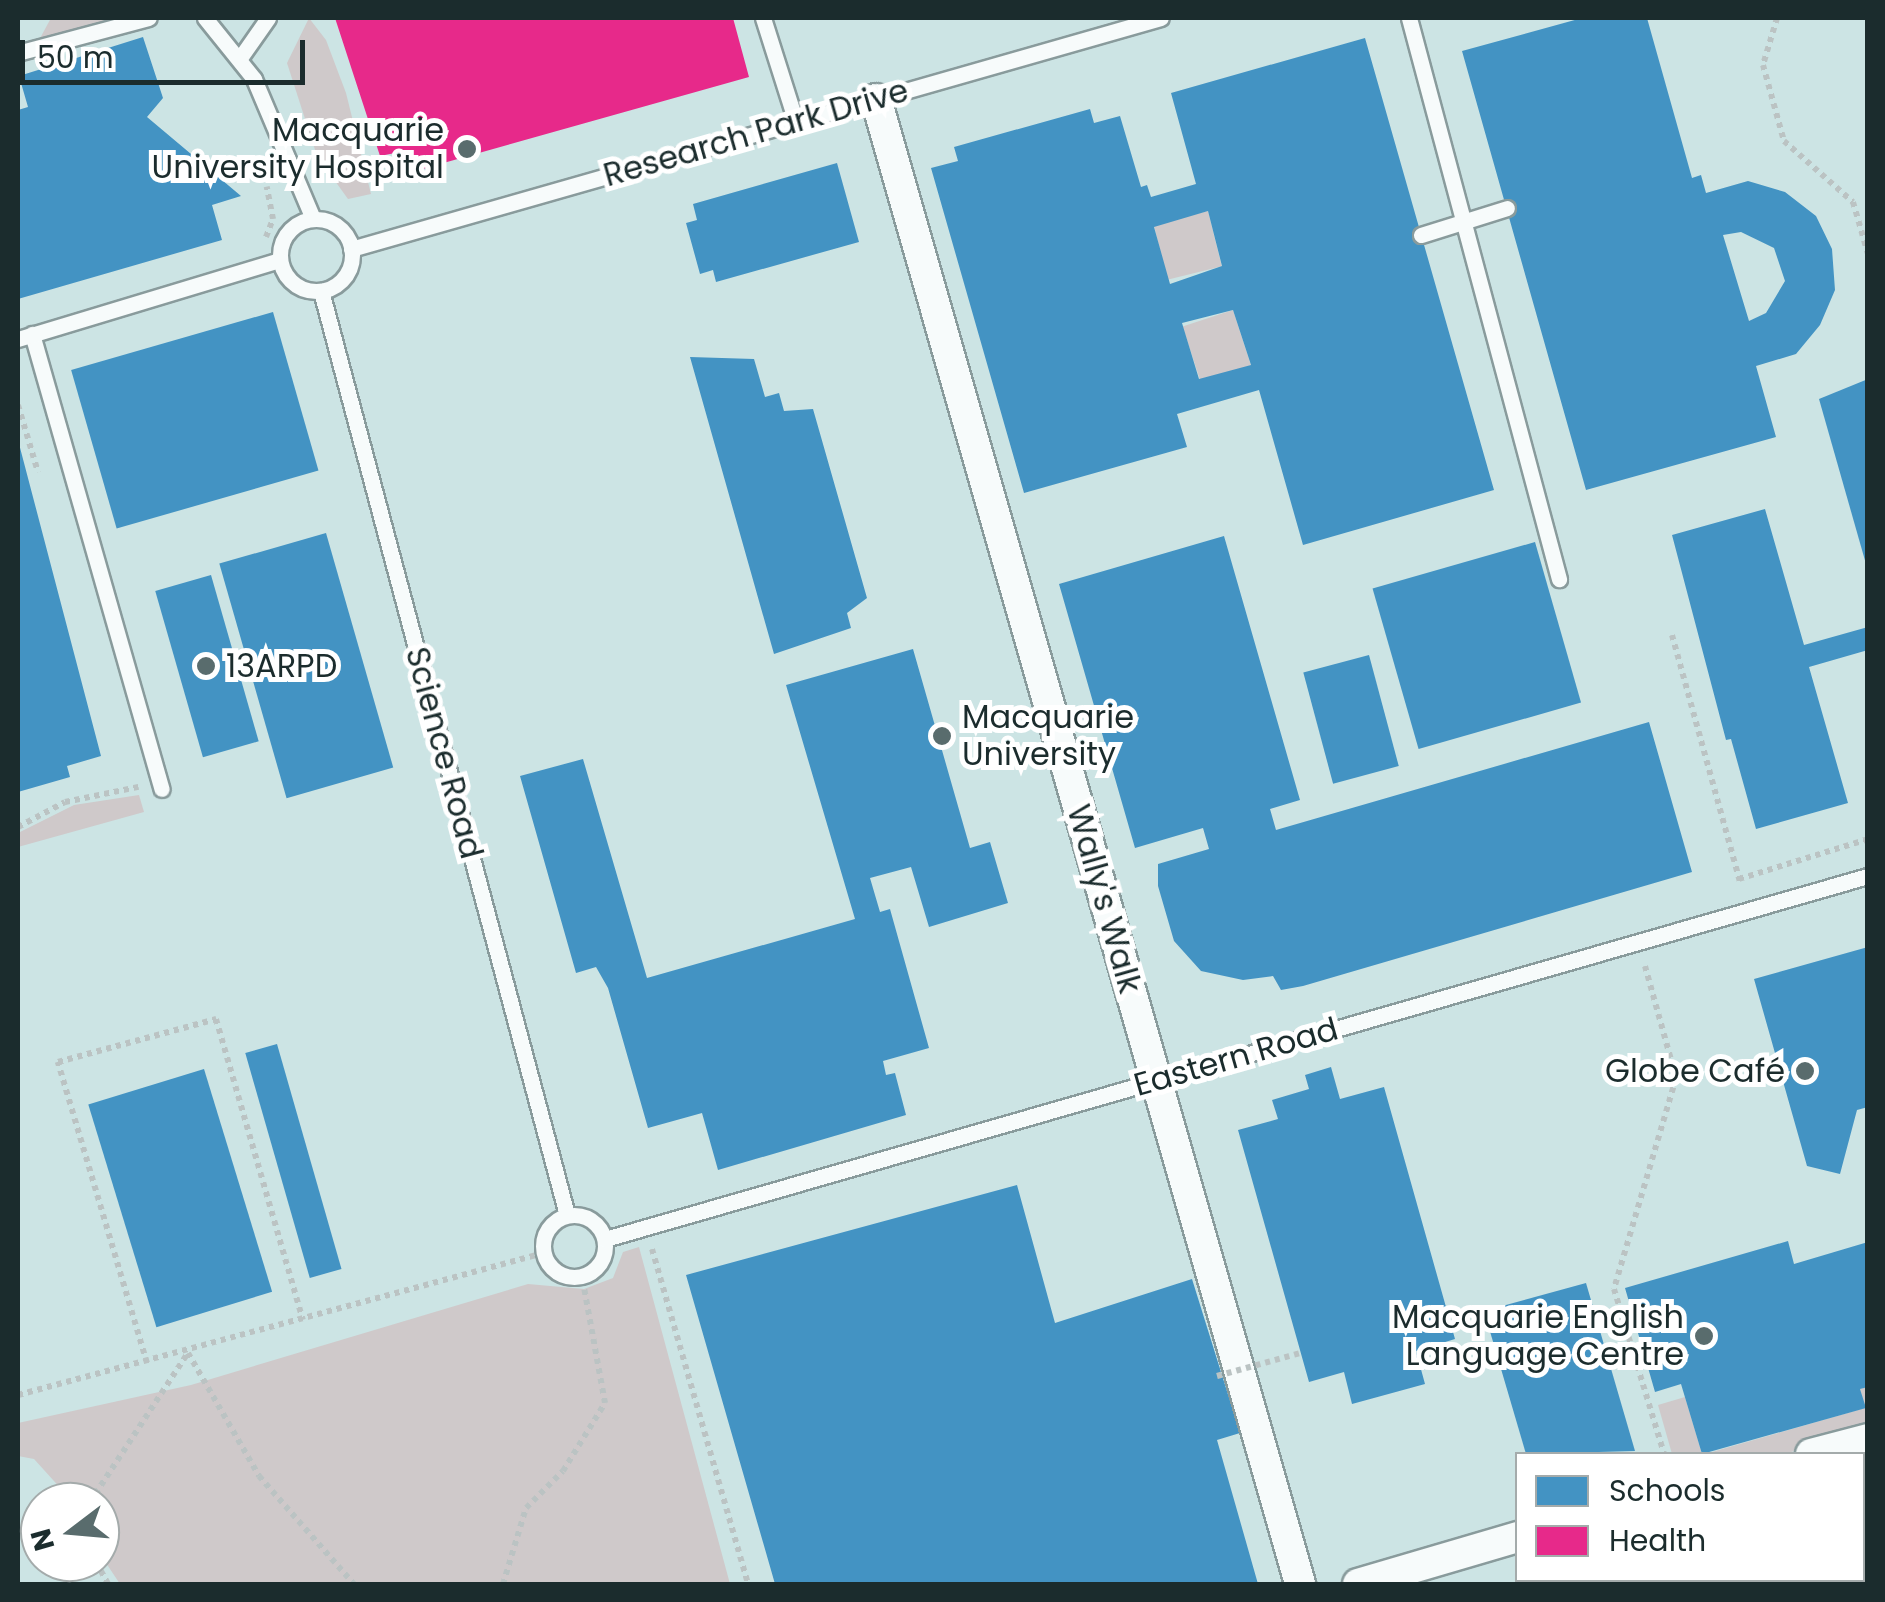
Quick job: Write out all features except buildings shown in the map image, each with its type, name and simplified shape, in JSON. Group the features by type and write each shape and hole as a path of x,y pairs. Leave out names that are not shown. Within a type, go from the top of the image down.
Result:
{"street":[{"name":"Wally's Walk","path":"876,99 1300,1584"},
{"path":"1819,1452 1868,1439"},
{"path":"1358,1584 1515,1539"}],"lane":[{"path":"21,52 150,18"},
{"path":"205,18 240,58 313,219"},
{"path":"240,58 268,18"},
{"path":"763,18 796,122"},
{"name":"Research Park Drive","path":"352,249 1161,18"},
{"path":"1409,18 1559,579"},
{"path":"1421,234 1506,208"},
{"path":"313,219 338,226 352,249 342,281 321,292 289,281 279,260 292,228 313,219"},
{"path":"160,784 25,336 279,260"},
{"name":"Science Road","path":"321,292 567,1215"},
{"name":"Eastern Road","path":"605,1239 1868,876"},
{"path":"567,1215 587,1217 605,1239 598,1266 582,1276 563,1274 544,1253 551,1226 567,1215"}],"path":[{"path":"1778,18 1763,65 1784,142 1853,202 1868,254"},
{"path":"258,246 273,219 266,184"},
{"path":"18,405 38,472"},
{"path":"1672,635 1749,910"},
{"path":"18,827 65,802 160,784"},
{"path":"1739,879 1868,839"},
{"path":"1639,942 1676,1078 1614,1289 1663,1452"},
{"path":"147,1363 58,1062 216,1019 303,1320"},
{"path":"646,1227 748,1584"},
{"path":"18,1395 544,1253"},
{"path":"504,1584 526,1508 563,1472 605,1403 582,1276"},
{"path":"103,1482 188,1352"},
{"path":"188,1352 259,1476 354,1584"},
{"path":"1217,1376 1300,1353"}],"shaded area":[{"path":"51,18 120,18 38,42"},
{"path":"309,18 326,40 346,93 371,194 348,199 317,156 287,63"},
{"path":"1208,211 1222,266 1167,280 1154,225"},
{"path":"1233,310 1251,365 1201,382 1183,326"},
{"path":"139,795 144,812 18,847 18,833 74,805"},
{"path":"639,1247 730,1584 120,1584 120,1482 55,1482 34,1459 18,1456 18,1423 191,1385 528,1284 584,1289 613,1278 623,1252"},
{"path":"1867,1387 1867,1430 1851,1426 1853,1435 1791,1452 1712,1452 1865,1408 1860,1389"},
{"path":"1685,1397 1701,1452 1671,1452 1658,1405"}],"place":[{"name":"Macquarie University Hospital","path":"467,149"},
{"name":"13ARPD","path":"206,666"},
{"name":"Macquarie University","path":"942,736"},
{"name":"Globe Café","path":"1805,1071"},
{"name":"Macquarie English Language Centre","path":"1704,1336"}]}
